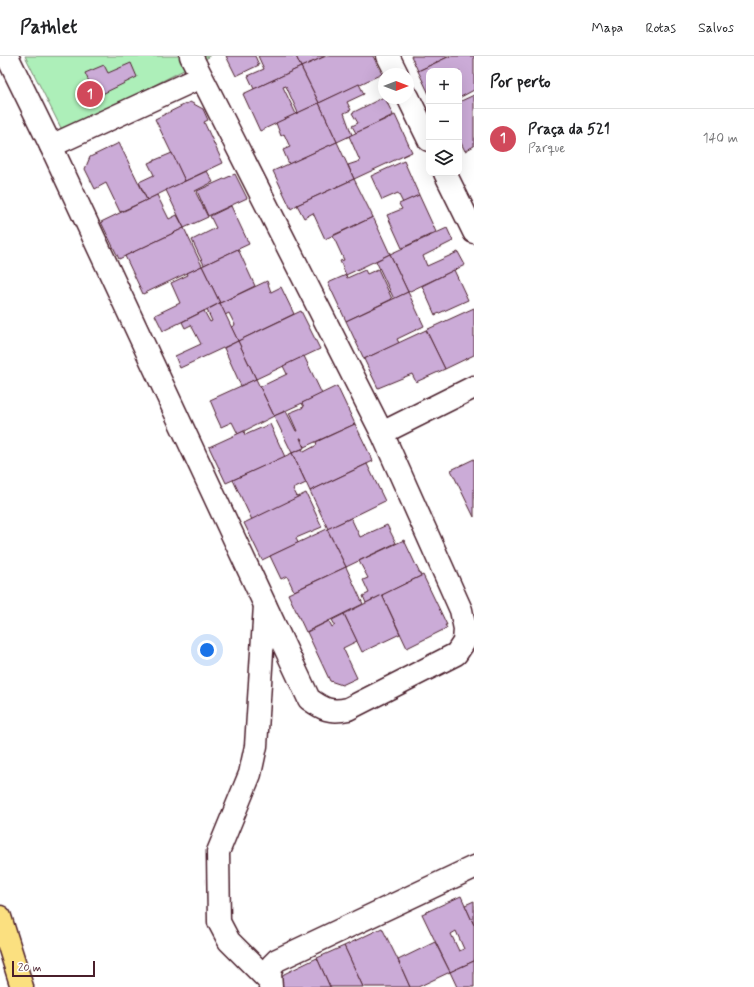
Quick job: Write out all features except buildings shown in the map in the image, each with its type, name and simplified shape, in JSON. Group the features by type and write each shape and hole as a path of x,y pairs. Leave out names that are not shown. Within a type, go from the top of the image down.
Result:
{"highway":[{"path":"0,917 22,987"}],"street":[{"path":"7,56 51,146 309,698 320,707 330,711 348,709 456,654 464,642 466,629 461,610 382,433 191,56"},
{"path":"388,56 394,68"},
{"path":"51,146 201,77"},
{"path":"411,104 426,134"},
{"path":"448,176 467,199 474,232"},
{"path":"382,433 474,387"},
{"path":"265,603 256,746 250,774 218,852 219,922 229,941 270,984"},
{"path":"270,984 272,965 277,960 474,867"}],"green space":[{"path":"25,56 209,56 209,57 63,132"}],"place":[{"name":"Praça da 521","path":"90,94"}]}
